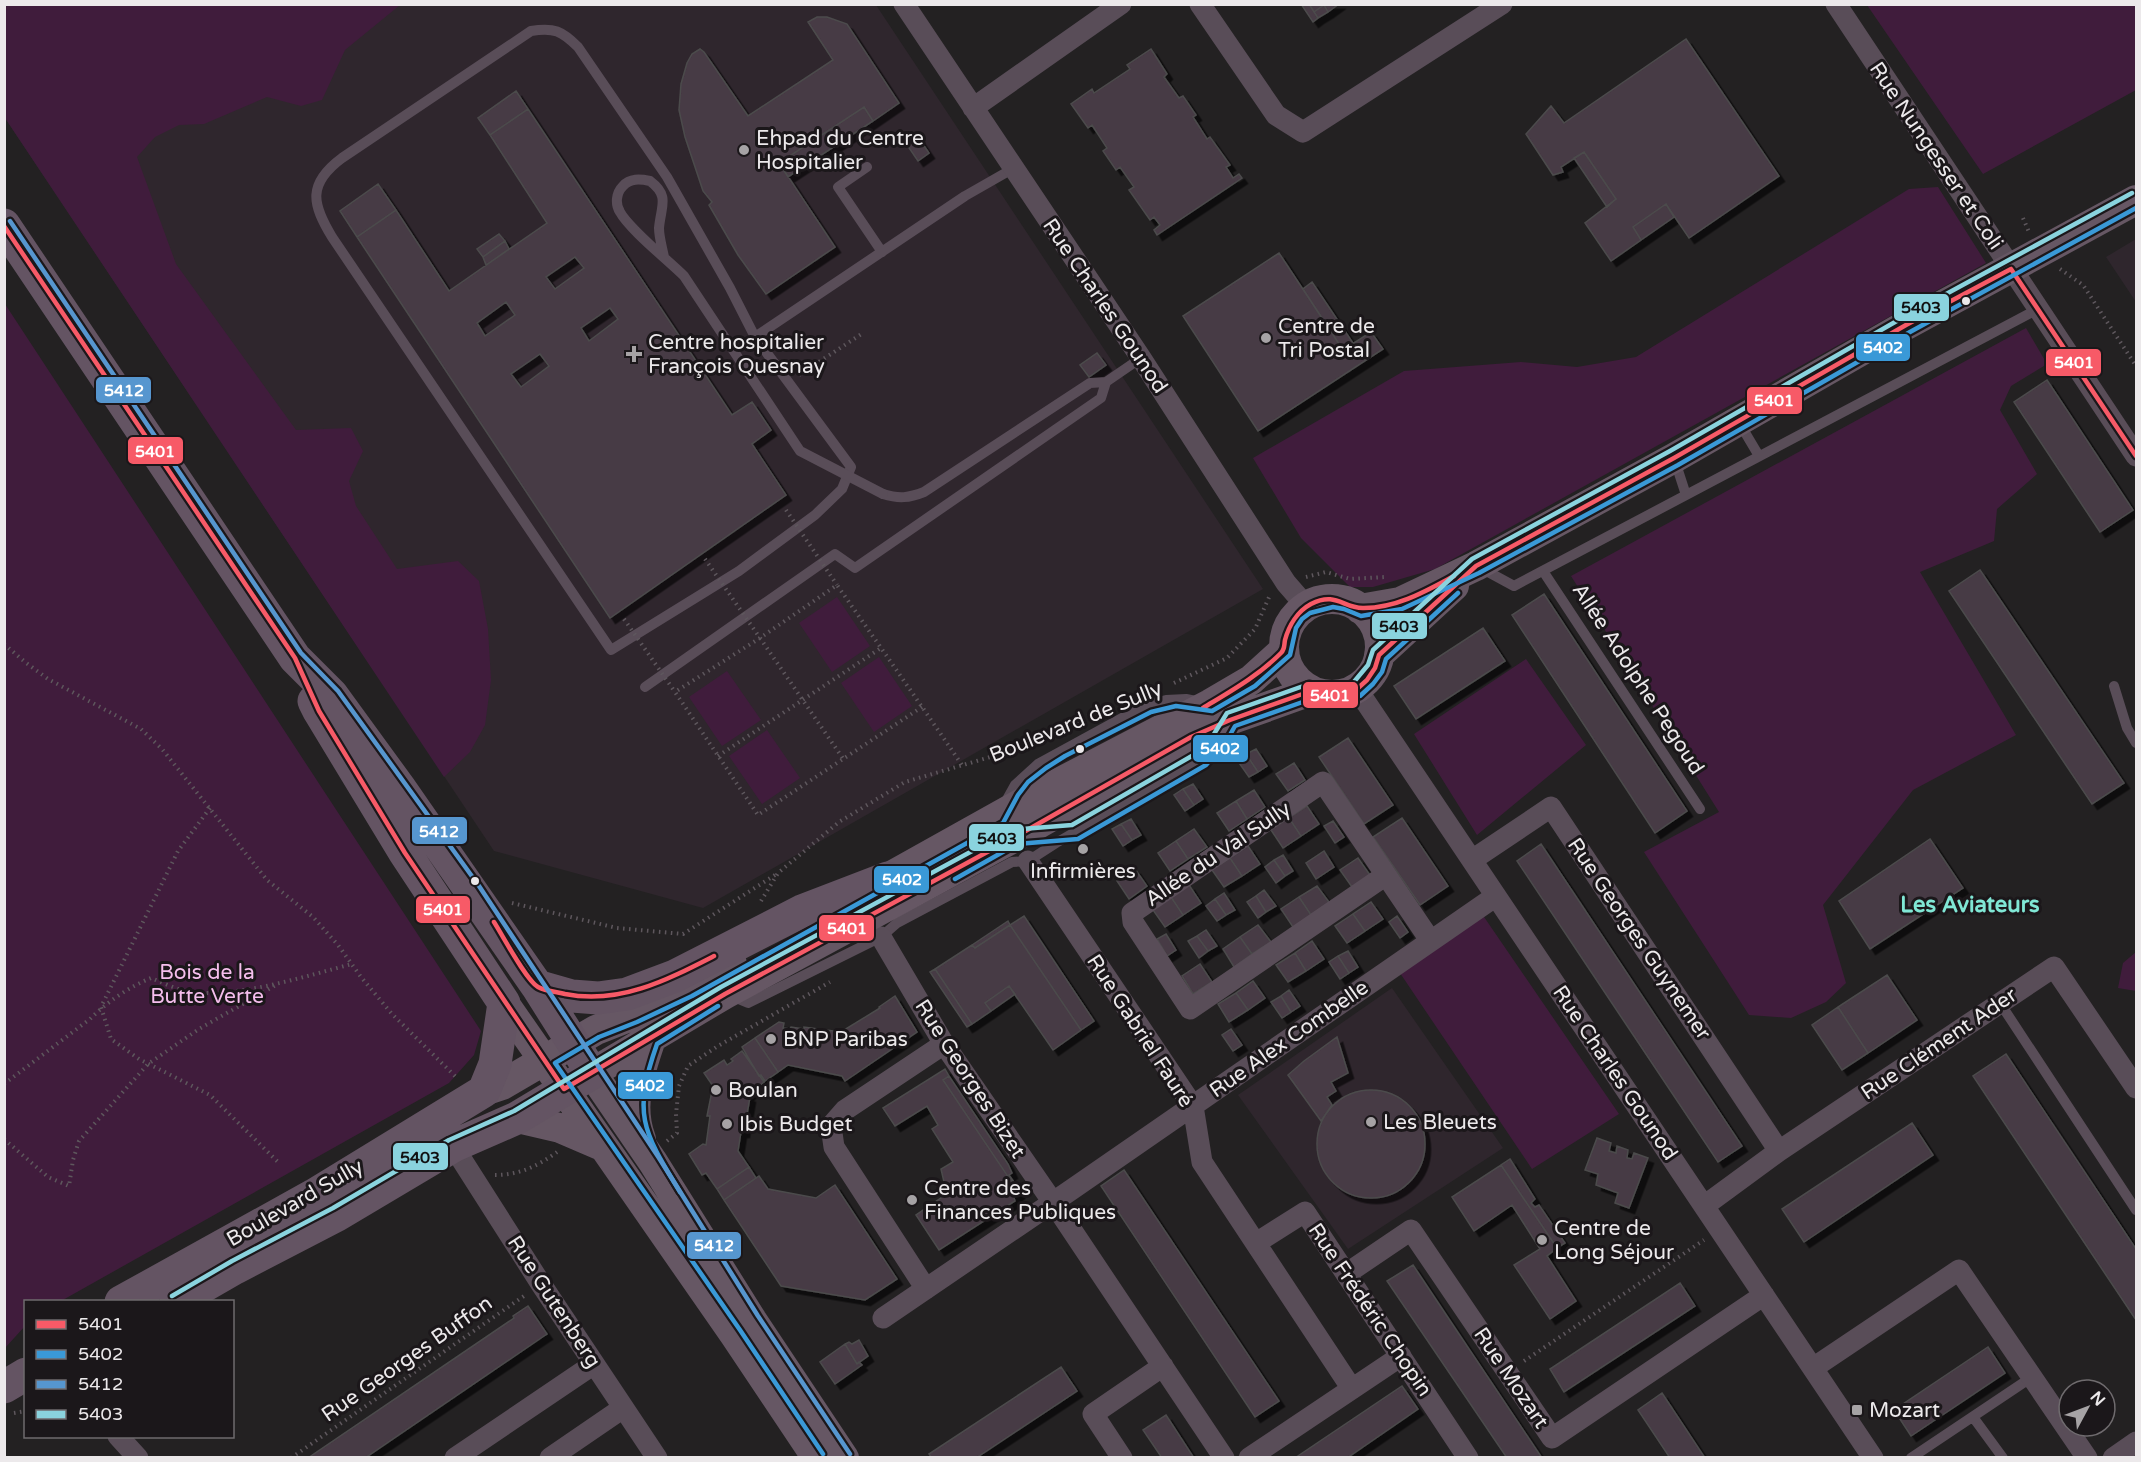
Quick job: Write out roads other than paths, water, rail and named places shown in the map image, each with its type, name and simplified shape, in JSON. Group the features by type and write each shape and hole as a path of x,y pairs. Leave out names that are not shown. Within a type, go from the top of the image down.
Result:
{"main road":[{"path":"4,225 295,658 319,711 405,853 504,1002 495,1064 472,1086"},
{"path":"295,658 332,696 375,753 473,890 592,1073"},
{"path":"537,986 572,996 606,998 627,994 675,976 801,911 888,878"},
{"name":"Boulevard Sully","path":"180,1300 235,1268 327,1221 453,1146 517,1118 592,1073"},
{"name":"Boulevard Sully","path":"125,1300 314,1195 472,1086"},
{"path":"4,1387 24,1375"},
{"path":"4,1406 24,1401"}],"street":[{"name":"Rue Charles Gounod","path":"904,4 1141,358 1286,583 1306,606"},
{"path":"973,108 1120,4"},
{"path":"1200,4 1276,115 1303,132 1502,4"},
{"name":"Rue Nungesser et Coli","path":"1836,4 2136,456"},
{"path":"1360,609 1400,602 1476,566 1674,458 1906,325 2136,200"},
{"path":"1379,655 1476,566"},
{"path":"1334,599 1347,602 1360,609 1370,618 1379,642 1379,655 1371,674 1357,689 1342,695 1326,695 1311,691 1292,674 1286,663 1284,637 1289,625 1296,614 1306,606 1320,601 1334,599"},
{"name":"Boulevard Sully","path":"592,1073 725,994 1014,838 1220,712 1284,650"},
{"name":"Rue Charles Gounod","path":"1357,689 1873,1458"},
{"name":"Boulevard Sully","path":"1220,712 1311,691"},
{"name":"Allée du Val Sully","path":"1386,875 1190,1009 1133,922 1132,913 1323,782 1386,875 1430,940"},
{"name":"Rue Georges Guynemer","path":"1472,860 1551,807 1779,1150"},
{"name":"Boulevard Sully","path":"472,1086 502,1085 596,1030 634,1016 888,878 1014,838"},
{"name":"Rue Gabriel Fauré","path":"1014,838 1192,1106 1202,1162 1352,1389"},
{"name":"Rue Alex Combelle","path":"883,1318 1496,896"},
{"name":"Rue Georges Bizet","path":"880,937 944,1044 1224,1458"},
{"name":"Rue Clément Ader","path":"1704,1206 1779,1150 2054,967 2136,1088"},
{"path":"504,1002 817,1458"},
{"path":"648,1155 636,1125 635,1112 640,1071 651,1039"},
{"path":"926,1289 834,1147 831,1126 845,1110 944,1044"},
{"path":"592,1073 648,1155 752,1320 844,1458"},
{"path":"517,1118 560,1128 603,1146"},
{"name":"Rue Gutenberg","path":"453,1146 541,1284 657,1458"},
{"name":"Rue Frédéric Chopin","path":"1256,1244 1305,1212 1468,1458"},
{"name":"Rue Mozart","path":"1346,1274 1411,1230 1551,1438 1764,1295"},
{"path":"1813,1368 1959,1270 2087,1458"},
{"path":"1249,1458 1401,1356"},
{"path":"455,1458 594,1364"},
{"path":"1122,1458 1093,1414 1163,1366"},
{"path":"550,1458 623,1408"},
{"path":"119,1438 138,1458"},
{"path":"129,1438 138,1458"},
{"path":"2113,1458 2136,1442"}],"lane":[{"path":"555,30 567,36 578,47 667,177 755,337 851,467 842,489 815,515 739,571 611,650 332,237 320,216 316,198 319,185 327,169 342,158 531,31 555,30"},
{"path":"867,166 838,187 882,252"},
{"path":"755,337 965,196 1014,168"},
{"path":"663,256 659,228 662,194 650,181 634,179 623,185 617,198 620,213 663,256 684,276 800,451 883,494 897,498 909,498 924,492 1090,383 1106,382 1141,358"},
{"path":"1476,566 1514,586 2038,309"},
{"path":"645,687 835,554 855,568 1101,398 1106,382"},
{"path":"1738,421 1759,456"},
{"path":"1674,458 1686,495"},
{"name":"Allée Adolphe Pegoud","path":"1543,571 1700,809"},
{"path":"2114,686 2127,728 2136,743"},
{"name":"Boulevard Sully","path":"725,994 748,1004 880,937 897,924 1012,862 1014,838 1074,832 1202,759 1220,738 1220,712"},
{"path":"1014,838 1074,832"},
{"path":"2000,1003 2136,1210"},
{"path":"1911,1458 2032,1377"},
{"path":"1973,1417 2003,1458"}],"place":[{"name":"Ehpad du Centre Hospitalier","path":"744,150"},
{"name":"Centre de Tri Postal","path":"1266,338"},
{"name":"Centre hospitalier François Quesnay","path":"634,354"},
{"name":"Infirmières","path":"1083,849"},
{"name":"BNP Paribas","path":"771,1039"},
{"name":"Boulan","path":"716,1090"},
{"name":"Les Bleuets","path":"1371,1122"},
{"name":"Ibis Budget","path":"727,1124"},
{"name":"Centre des Finances Publiques","path":"912,1200"},
{"name":"Centre de Long Séjour","path":"1542,1240"},
{"name":"Mozart","path":"1857,1410"}],"district":[{"name":"Les Aviateurs","path":"1970,905"}],"park label":[{"name":"Bois de la Butte Verte","path":"207,984"}]}
